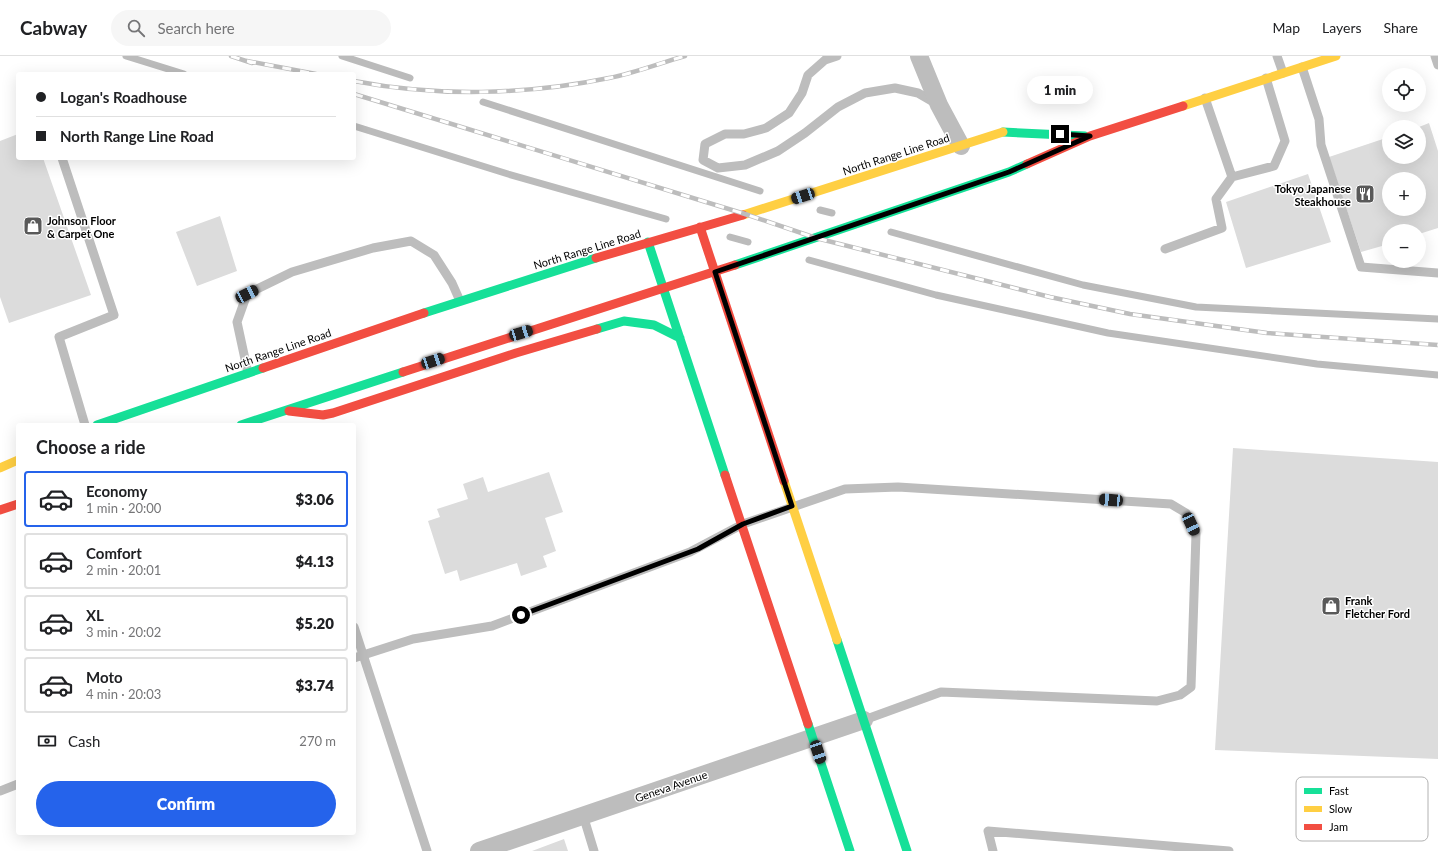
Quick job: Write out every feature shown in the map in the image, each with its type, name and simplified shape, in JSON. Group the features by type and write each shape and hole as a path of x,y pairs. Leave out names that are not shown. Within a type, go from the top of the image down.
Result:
{"main road":[{"name":"North Range Line Road","path":"249,423 285,414 715,272 1009,172 1090,136 1336,56"},
{"name":"North Range Line Road","path":"103,423 460,301 1002,132 1090,136"},
{"path":"700,227 907,851"},
{"path":"648,242 743,524 850,851"},
{"path":"285,414 323,415 333,413 624,321 654,325 680,338"},
{"path":"0,468 16,461"},
{"path":"0,510 16,505"}],"street":[{"path":"920,56 939,105 961,146"},
{"name":"Geneva Avenue","path":"479,851 864,720"}],"lane":[{"path":"837,56 825,60 808,75 802,93 789,113 766,128 744,134 725,134 705,144 702,160 718,168 745,165 778,151 806,133 838,107 865,93 895,88 918,92 939,105"},
{"path":"1277,56 1283,73"},
{"path":"1434,56 1438,66"},
{"path":"1302,67 1319,120 1321,145 1361,268 1438,273"},
{"path":"1165,249 1222,228 1216,199 1232,177 1274,166 1285,141 1266,78"},
{"path":"1205,98 1232,177"},
{"path":"63,160 114,315 59,337 84,423"},
{"path":"248,373 237,322 247,294 292,272 373,248 411,242 434,255 452,283 460,301"},
{"path":"358,656 413,640 492,626 698,549 743,524 845,489 898,487 1172,504 1186,513 1196,534 1190,687 1180,695 1157,701 941,692 864,720"},
{"path":"356,642 358,656 427,851"},
{"path":"0,791 16,785"},
{"path":"583,815 594,851"},
{"path":"992,851 988,831 1229,851"}],"building":[{"name":"Tokyo Japanese Steakhouse","path":"1429,123 1438,151 1438,228 1426,232 1426,224 1382,224 1382,246 1361,252 1329,157 1382,139 1382,164 1426,164 1426,124"},
{"name":"Johnson Floor & Carpet One","path":"16,135 16,160 44,160 91,295 9,323 0,297 0,141"},
{"path":"1308,174 1331,242 1246,268 1226,202"},
{"path":"220,216 237,271 197,286 176,232"},
{"name":"Frank Fletcher Ford","path":"1233,448 1438,462 1438,759 1215,750"},
{"path":"549,472 563,512 545,518 556,551 543,556 547,567 521,576 517,563 460,581 457,570 445,574 428,521 440,517 437,509 468,499 463,484 483,477 488,492"},
{"path":"564,839 568,851 532,851"}],"waterway":[{"path":"126,56 178,72"},
{"path":"342,56 410,78"},
{"path":"483,102 760,191"},
{"path":"356,127 508,174 666,219"},
{"path":"820,210 832,213"},
{"path":"891,232 1083,285 1196,307 1438,319"},
{"path":"730,237 748,242"},
{"path":"809,260 936,295 1108,333 1317,364 1438,375"}],"railway":[{"path":"231,56 252,63"},
{"path":"356,81 417,90 449,92 514,91 578,84 619,76 685,56"},
{"path":"247,61 305,72"},
{"path":"356,95 745,214 816,238 1050,297 1130,314 1267,333 1438,345"}],"traffic: fast":[{"path":"1003,132 1085,136"},
{"path":"735,265 1009,172 1027,164"},
{"path":"648,242 725,475"},
{"path":"424,313 596,258"},
{"path":"597,329 624,321 654,325 680,338"},
{"path":"103,423 263,368"},
{"path":"247,423 403,372"},
{"path":"837,640 907,851"},
{"path":"808,724 850,851"}],"traffic: slow":[{"path":"1183,106 1336,56"},
{"path":"743,215 1003,132"},
{"path":"0,468 16,461"},
{"path":"784,481 837,640"}],"traffic: jam":[{"path":"1027,164 1090,136 1183,106"},
{"path":"596,258 743,215"},
{"path":"700,227 784,481"},
{"path":"403,372 735,265"},
{"path":"263,368 424,313"},
{"path":"289,411 323,415 333,413 516,353 597,329"},
{"path":"725,475 808,724"},
{"path":"0,510 16,505"}],"place":[{"name":"Tokyo Japanese Steakhouse","path":"1365,194"},
{"name":"Johnson Floor & Carpet One","path":"33,226"},
{"name":"Frank Fletcher Ford","path":"1331,606"}],"route":[{"path":"521,615 698,549 743,524 792,506 715,272 1009,172 1090,136 1060,134"}]}
